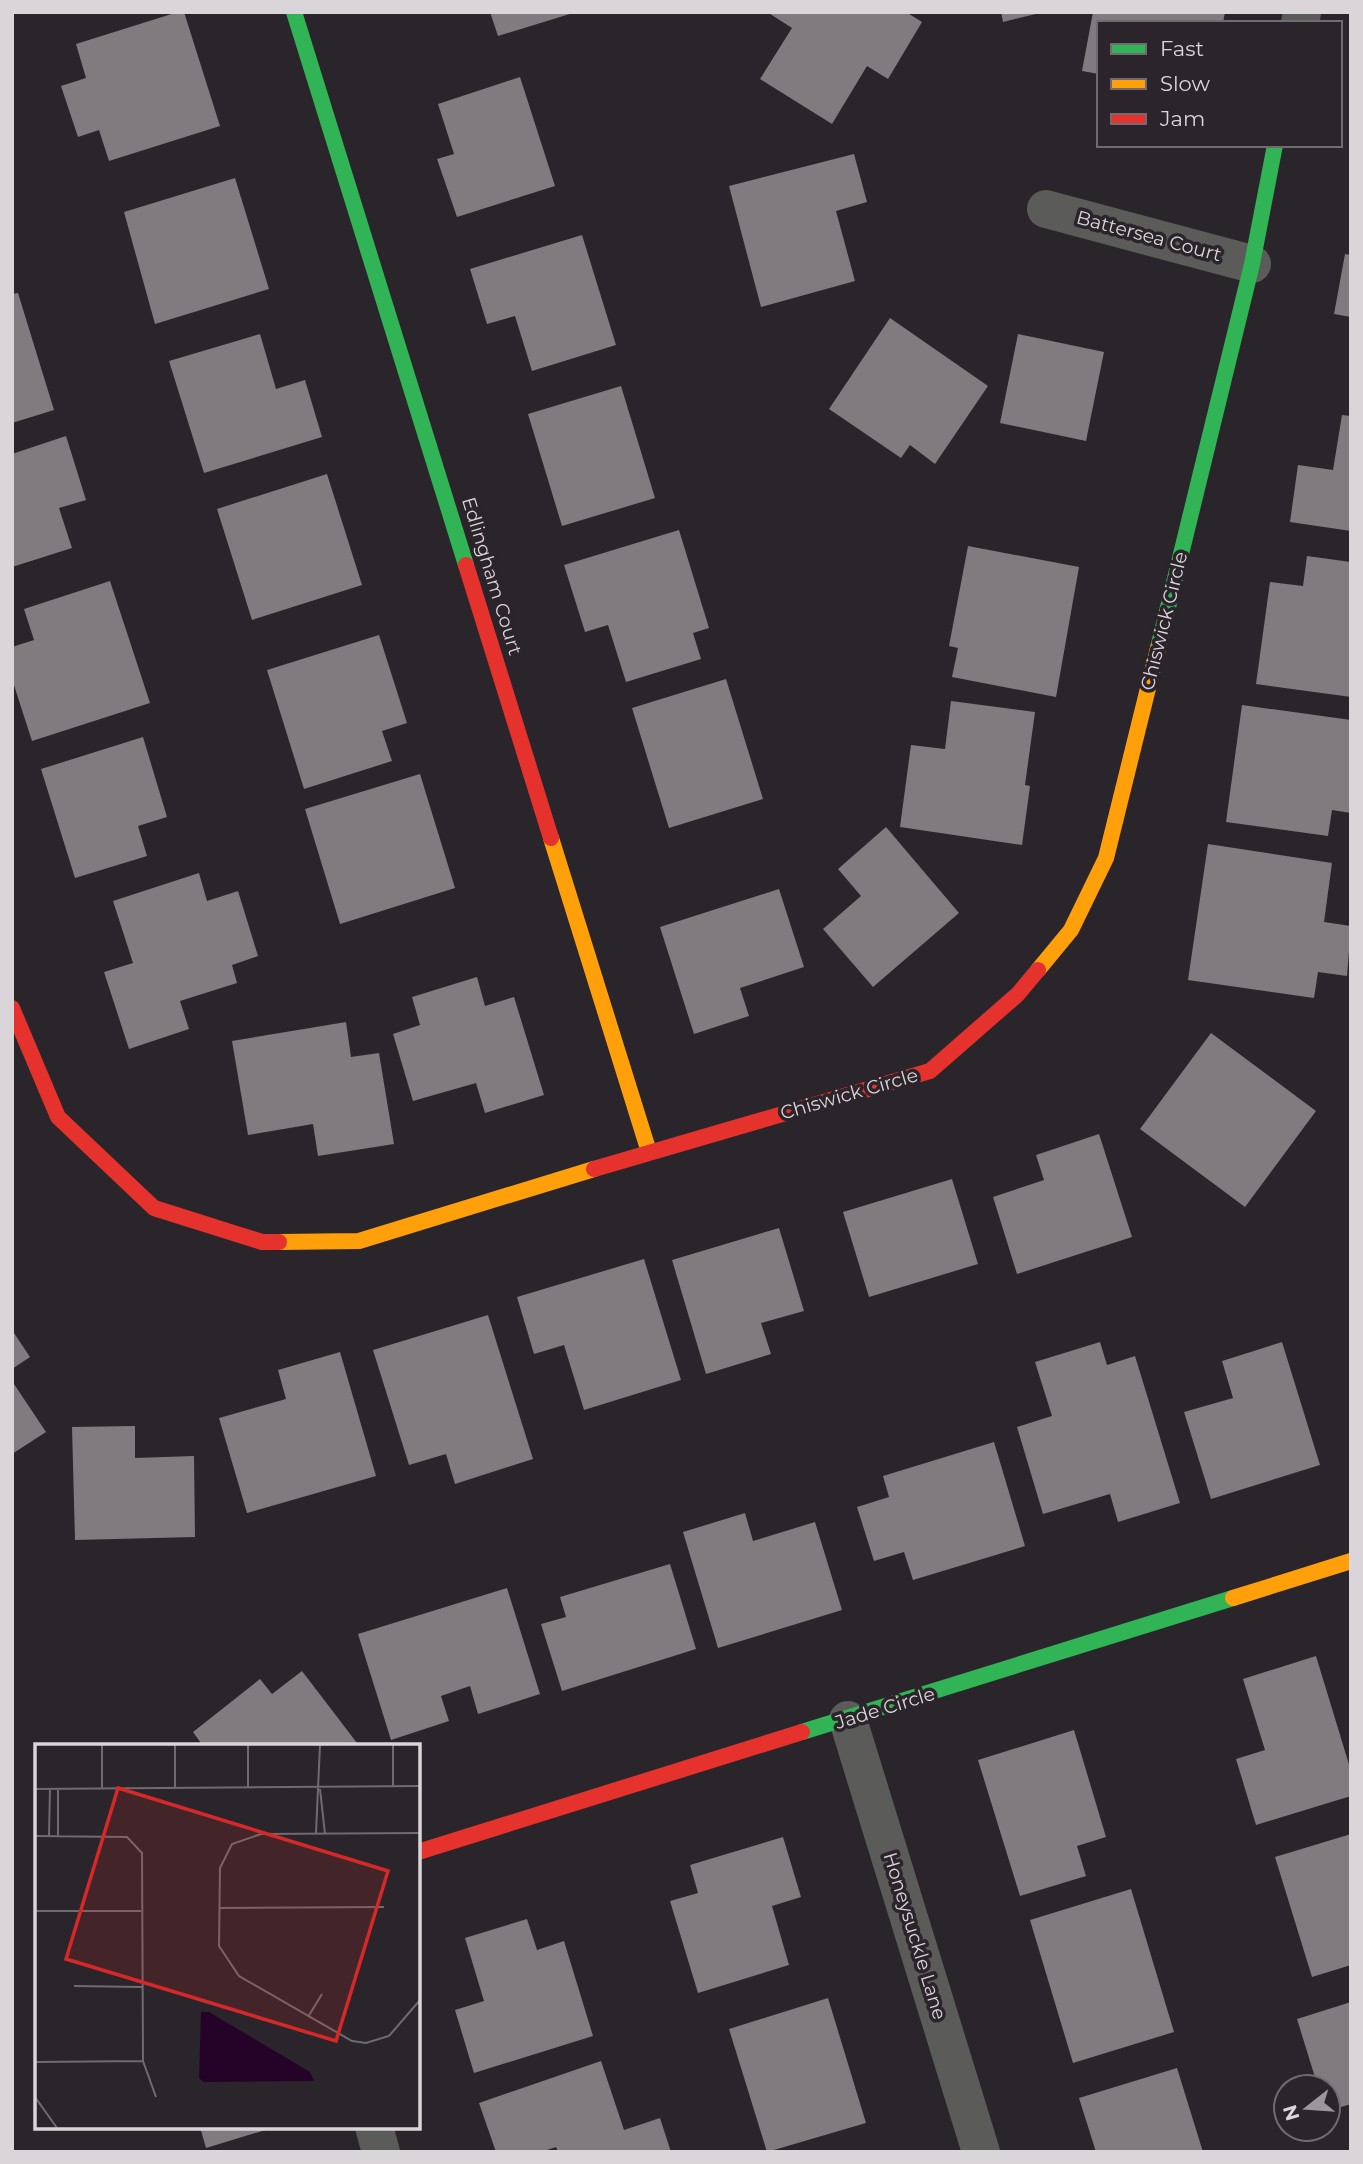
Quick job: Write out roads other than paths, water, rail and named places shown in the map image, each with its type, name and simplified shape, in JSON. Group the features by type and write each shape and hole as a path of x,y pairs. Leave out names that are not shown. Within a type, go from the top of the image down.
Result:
{"street":[{"name":"Edlingham Court","path":"294,12 649,1152"},
{"name":"Chiswick Circle","path":"12,1008 58,1117 153,1209 262,1242 359,1241 649,1152 930,1071 1018,994 1071,930 1106,858 1252,264 1275,147"},
{"name":"Battersea Court","path":"1046,209 1252,264"},
{"name":"Jade Circle","path":"420,1851 1351,1561"},
{"name":"Honeysuckle Lane","path":"848,1720 981,2152"},
{"path":"375,2129 381,2152"}]}
